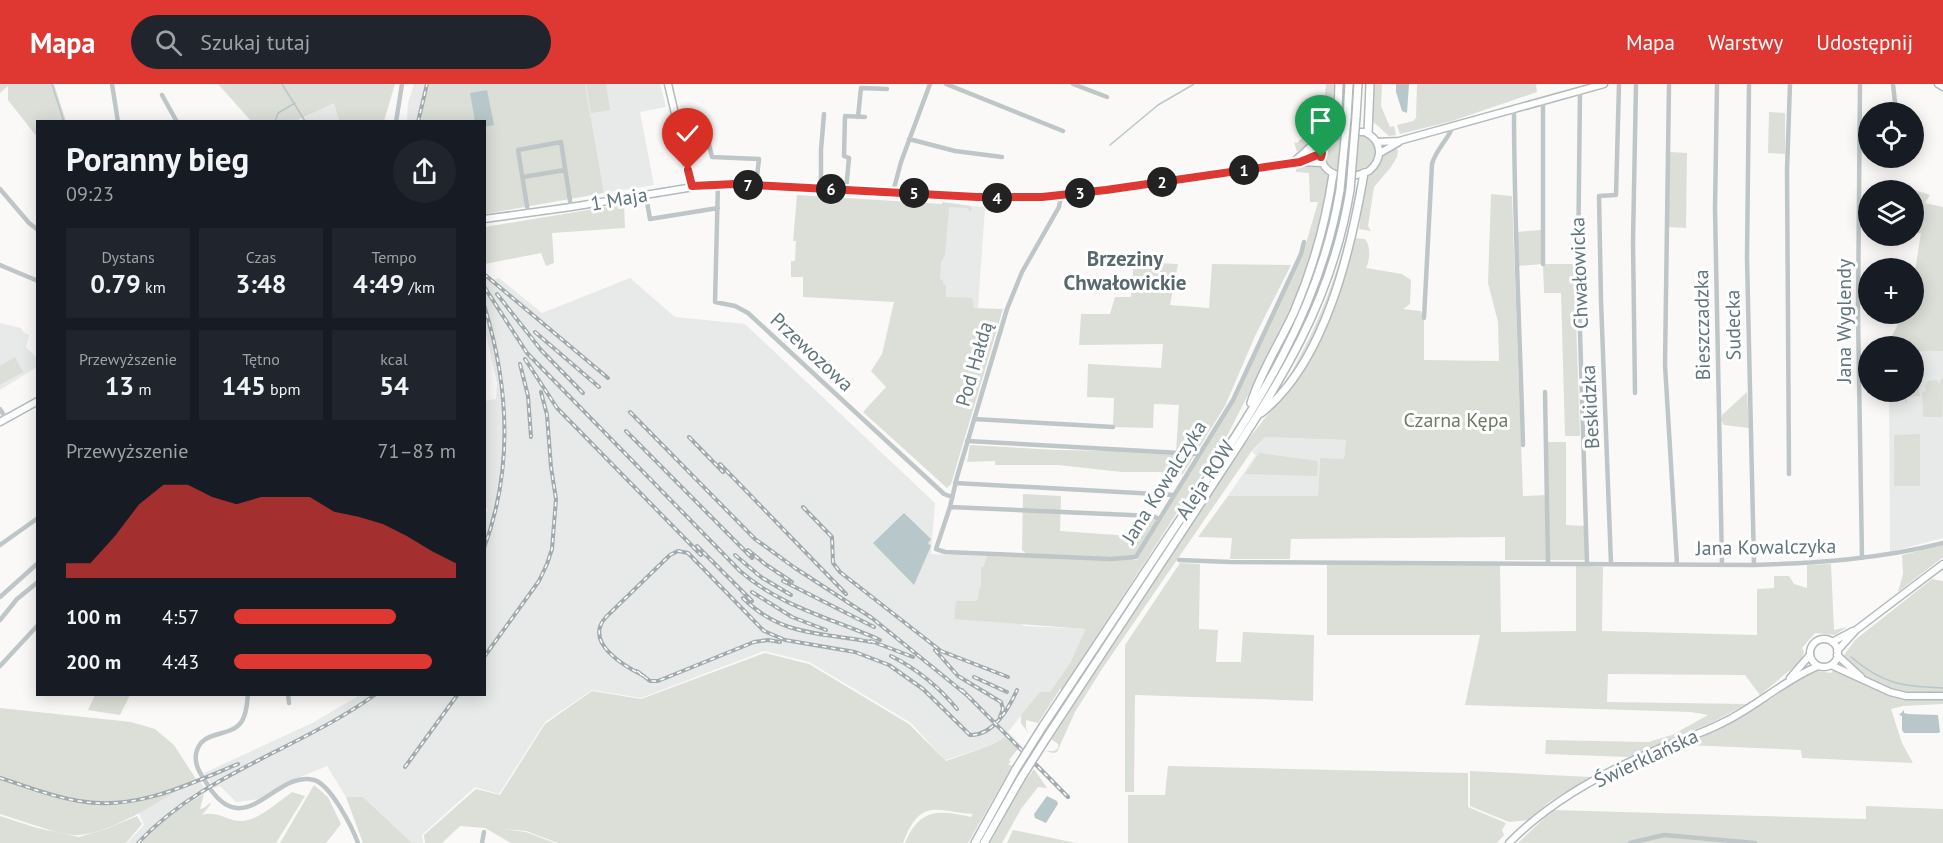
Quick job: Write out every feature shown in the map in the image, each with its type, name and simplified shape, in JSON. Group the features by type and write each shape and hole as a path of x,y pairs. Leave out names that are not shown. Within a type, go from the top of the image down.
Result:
{"main road":[{"path":"668,84 692,186"},
{"path":"1337,135 1339,84"},
{"name":"Aleja ROW","path":"975,843 1043,726 1214,469 1286,351 1307,308 1329,247 1340,190 1349,84"},
{"name":"Aleja ROW","path":"984,843 1047,737 1256,417 1293,356 1316,309 1338,245 1350,190 1358,84"},
{"path":"1368,133 1370,84"},
{"path":"1377,142 1399,141 1604,84"},
{"path":"1938,84 1943,87"},
{"path":"1297,162 1321,138 1338,104"},
{"path":"1358,131 1368,133 1377,142 1380,153 1376,165 1364,173 1344,177 1332,174 1323,163 1322,153 1327,141 1337,135 1358,131"},
{"path":"1380,153 1399,141"},
{"path":"1297,162 1322,153"},
{"path":"1061,196 1297,162 1323,163"},
{"path":"1256,417 1275,402 1293,380 1324,319 1348,252 1364,173"},
{"path":"1248,414 1257,386 1294,311 1308,276 1324,221 1332,174"},
{"name":"1 Maja","path":"486,219 718,183 995,198 1061,196"},
{"path":"3,420 36,402"},
{"path":"1943,564 1856,630 1832,642 1823,639 1818,641 1811,648 1810,655 1818,666 1831,665 1880,689 1900,695 1943,696"},
{"path":"1831,665 1837,653 1856,630"},
{"path":"1832,642 1837,653 1864,680"},
{"name":"Świerklańska","path":"1788,681 1810,655"},
{"name":"Świerklańska","path":"1513,842 1540,816 1573,793 1645,755 1726,722 1788,681 1818,666"}],"street":[{"path":"112,84 118,120"},
{"path":"396,120 402,84"},
{"path":"893,192 930,84"},
{"path":"946,84 1063,131"},
{"path":"1072,84 1107,97"},
{"name":"Beskidzka","path":"1611,564 1601,312 1599,195 1616,195 1618,84"},
{"path":"1635,393 1633,241 1636,84"},
{"path":"1669,84 1665,365 1677,564"},
{"name":"Bieszczadzka","path":"1717,84 1715,209 1722,565"},
{"name":"Sudecka","path":"1749,84 1747,258 1754,565"},
{"path":"1789,474 1787,170 1790,84"},
{"name":"Jana Wyglendy","path":"1860,84 1858,326 1862,558"},
{"path":"1893,84 1895,102"},
{"path":"858,117 861,88 887,89"},
{"name":"Chwałowicka","path":"1580,91 1577,230 1587,563"},
{"path":"162,95 176,120"},
{"name":"Chwałowicka","path":"1543,101 1543,264"},
{"path":"1514,110 1514,216 1519,286 1523,445"},
{"path":"821,189 820,150 824,114"},
{"path":"676,120 702,115 712,157 759,159 756,185"},
{"path":"846,190 849,158 844,156 845,116 865,117"},
{"path":"1424,318 1432,164 1438,148 1450,135 1453,126"},
{"path":"909,140 1002,158"},
{"name":"1 Maja","path":"528,212 518,150 561,142 571,207"},
{"path":"523,177 565,170"},
{"name":"Przewozowa","path":"718,183 715,302 735,306 748,313 944,494 952,497"},
{"path":"0,189 36,228"},
{"name":"Pod Hałdą","path":"936,549 1010,302 1030,258 1059,207 1061,196"},
{"path":"647,202 650,219 718,208"},
{"name":"Jana Kowalczyka","path":"936,549 945,552 1130,559 1136,557 1238,390 1304,243"},
{"path":"0,265 36,279"},
{"path":"1545,392 1548,563"},
{"path":"0,409 3,420"},
{"path":"974,419 1113,427"},
{"path":"967,441 1198,454"},
{"path":"955,483 1174,495"},
{"path":"950,507 1154,516 1160,519"},
{"path":"0,545 36,519"},
{"name":"Jana Kowalczyka","path":"1179,560 1754,565 1862,558 1894,554 1943,543"},
{"path":"0,597 36,565"},
{"path":"0,620 17,599 36,584"},
{"path":"0,666 36,627"},
{"path":"248,696 246,714 239,725 231,731 207,738 197,750 198,768 214,797 228,809 240,812 250,809 299,780 315,780 324,786 332,797 358,843"},
{"path":"288,696 289,703"},
{"path":"482,843 484,831"},
{"path":"1630,843 1664,835 1755,843"}],"shaded area":[{"path":"414,84 430,84 422,108 421,120 407,120 408,103"},
{"path":"585,84 660,84 666,107 640,112 654,185 604,193"},
{"path":"1396,84 1409,84 1407,113 1402,111"},
{"path":"487,90 494,125 486,127 486,120 475,120 470,93"},
{"path":"334,102 339,120 300,120"},
{"path":"942,204 985,207 978,308 934,305"},
{"path":"486,273 493,280 499,278 542,313 630,278 675,317 745,324 935,503 931,554 987,556 981,567 981,587 979,599 976,601 1025,626 1087,629 1070,663 1050,692 1040,692 1008,732 1070,796 1067,799 1006,738 993,745 945,760 911,723 809,662 764,651 641,698 592,690 545,722 499,794 475,787 422,835 423,843 412,843 363,797 346,797 327,766 286,783 261,799 236,802 220,786 214,788 204,773 312,723 358,696 486,696 486,514 488,509 486,508 486,401 496,399 497,383 486,334"},
{"path":"0,323 21,328 29,335 26,347 36,357 36,368 0,390"},
{"path":"1924,339 1943,339 1943,538 1890,552 1889,402 1924,402"},
{"path":"1265,437 1346,440 1344,459 1320,459 1318,497 1228,496 1256,455 1252,452"},
{"path":"904,513 931,539 928,543 931,546 914,585 873,543"},
{"path":"1904,710 1904,713 1908,714 1938,715 1940,732 1904,733 1902,716 1899,715"},
{"path":"198,778 207,792 183,805 141,843 127,843 144,825 139,813 105,828 79,834 57,835 0,820 49,831 66,830"},
{"path":"1047,796 1057,801 1058,804 1046,823 1035,818 1034,814"}],"green space":[{"path":"0,84 54,84 66,120 36,120 36,136 8,100 8,86 0,93"},
{"path":"218,84 395,84 384,120 339,120 334,103 298,120 250,120"},
{"path":"430,84 585,84 604,193 486,214 486,120 421,120 422,108"},
{"path":"586,84 606,84 610,110 591,113"},
{"path":"1326,84 1334,84 1330,119 1315,139 1297,152 1294,142 1297,143 1317,122 1322,123 1318,119 1324,108"},
{"path":"1373,84 1382,84 1381,106 1390,127 1394,126 1396,135 1389,136 1371,120"},
{"path":"1417,84 1536,84 1537,92 1452,121 1400,134 1397,125 1416,118"},
{"path":"1769,112 1785,113 1785,154 1768,153"},
{"path":"1358,134 1369,138 1375,145 1376,153 1373,161 1366,168 1356,172 1344,173 1330,168 1326,160 1327,147 1338,138"},
{"path":"1394,148 1398,150 1397,157 1374,187 1368,226 1371,231 1359,229 1366,178 1378,166 1385,152"},
{"path":"1669,152 1687,153 1686,228 1668,227"},
{"path":"1315,165 1325,171 1329,181 1321,220 1303,281 1279,335 1228,434 1062,690 1060,689 1038,723 1026,720 1029,734 1021,723 1021,715 1040,692 1050,692 1070,663 1086,629 954,619 956,601 976,601 978,599 981,587 981,567 987,556 1030,557 1022,550 1023,494 1061,496 1060,531 1130,536 1133,520 1159,519 1133,560 1137,560 1233,403 1305,247 1318,202 1310,202 1309,173 1296,172 1296,167"},
{"path":"1356,188 1360,188 1329,303 1298,367 1273,400 1308,341 1326,299 1347,234"},
{"path":"1344,191 1346,191 1337,236 1323,279 1285,363 1087,669 1085,668 1251,414 1291,346 1322,273"},
{"path":"1924,193 1930,195 1925,203 1943,207 1943,351 1924,351 1924,336 1892,336 1898,324 1924,324 1924,258 1917,258 1919,246 1924,246"},
{"name":"Czarna Kępa","path":"1491,194 1512,196 1523,496 1547,495 1545,442 1566,442 1566,525 1586,526 1587,560 1505,560 1505,537 1291,539 1290,559 1230,559 1232,538 1198,537 1228,496 1318,496 1320,458 1344,459 1346,440 1265,437 1251,452 1102,669 1075,712 1057,752 1045,751 1054,751 1058,748 1058,744 1051,739 1246,442 1300,374 1345,272 1355,238 1365,239 1368,245 1369,257 1366,268 1402,274 1411,280 1410,304 1403,309 1421,311 1424,321 1424,360 1499,361 1498,322 1488,283"},
{"path":"797,195 942,204 943,202 971,206 970,212 968,208 949,207 945,255 941,262 940,279 946,285 946,297 972,298 974,308 1003,309 951,484 947,488 863,412 886,387 871,371 882,354 894,302 803,297 803,277 791,277 791,261 795,261 796,241 793,241"},
{"path":"624,204 625,228 552,233 554,263 546,266 541,253 486,264 486,227"},
{"path":"1541,230 1544,264 1574,264 1580,436 1565,436 1561,293 1544,293 1543,264 1518,266 1516,232"},
{"path":"1134,262 1178,264 1170,305 1209,308 1212,264 1291,265 1255,336 1225,406 1183,474 1122,472 1058,465 995,465 995,461 967,462 970,445 1057,450 1176,452 1179,405 1154,404 1153,428 1113,427 1114,398 1087,397 1088,364 1161,368 1163,344 1079,345 1081,314 1110,314 1115,297 1131,297"},
{"path":"15,357 23,372 0,385 0,366"},
{"path":"1943,379 1942,417 1923,417 1925,386 1928,381 1937,380 1939,384"},
{"path":"1747,392 1749,428 1724,425 1721,420 1722,415"},
{"path":"1920,434 1920,486 1894,486 1894,435"},
{"path":"1259,453 1318,461 1317,476 1245,474"},
{"path":"1943,545 1943,557 1898,592 1903,574 1902,555"},
{"path":"1180,563 1200,564 1199,629 1218,630 1216,662 1241,662 1243,632 1314,635 1313,701 1135,695 1134,792 1125,792 1125,645"},
{"path":"1327,564 1500,565 1501,632 1576,631 1576,565 1603,567 1602,631 1757,635 1757,589 1774,588 1774,576 1789,576 1794,584 1807,588 1807,565 1831,564 1834,630 1847,627 1835,635 1815,633 1802,648 1804,652 1801,661 1760,695 1745,675 1608,674 1607,702 1747,704 1711,723 1628,757 1545,754 1546,740 1648,742 1672,735 1708,715 1691,712 1465,705 1480,635 1327,635"},
{"path":"1932,579 1943,581 1943,704 1903,706 1891,709 1902,743 1913,763 1802,758 1801,750 1687,745 1771,699 1812,670 1831,673 1855,640"},
{"path":"765,653 809,664 909,724 946,761 992,745 1006,737 1018,749 1009,760 1011,762 1008,764 1012,766 968,843 905,843 917,823 931,814 949,813 971,817 973,814 931,810 916,818 903,843 558,843 526,831 503,829 526,832 555,843 511,843 485,828 460,826 442,843 425,843 424,835 476,789 500,795 545,724 592,691 641,699"},
{"path":"94,696 130,696 120,715 88,710"},
{"path":"0,708 131,722 155,729 174,745 196,779 125,821 80,835 52,831 0,814"},
{"path":"1168,766 1468,773 1468,807 1506,823 1502,830 1504,835 1497,843 1128,843 1128,795 1165,795"},
{"path":"1034,769 1047,788 1038,787 1021,809 1002,843 990,843 1025,781"},
{"path":"1470,771 1591,777 1549,802 1528,820 1509,822 1470,806"},
{"path":"314,785 328,797 341,824 326,843 280,843"},
{"path":"292,792 305,796 276,843 141,843 170,816 204,794 200,809 211,804 202,815 213,814 243,821 262,814"},
{"path":"346,797 363,797 412,843 363,843"},
{"path":"1866,806 1943,809 1943,843 1518,843 1553,810 1866,819"},
{"path":"0,816 37,828 79,837 137,816 142,824 126,843 0,843"},
{"path":"1013,830 1076,843 1007,843"}],"waterway":[{"path":"52,84 63,120"},
{"path":"282,84 304,120"},
{"path":"1110,145 1158,105 1194,84"},
{"path":"276,120 278,113 295,103"},
{"path":"1851,657 1884,679 1905,685 1943,688"}],"railway":[{"path":"418,120 427,84"},
{"path":"486,276 608,378"},
{"path":"486,290 527,353 740,571 789,603 880,640"},
{"path":"497,294 541,350 583,393"},
{"path":"486,312 499,366 505,426 500,487 494,518 486,542"},
{"path":"535,332 599,387"},
{"path":"525,359 557,408 701,555"},
{"path":"520,364 528,396 531,437"},
{"path":"486,654 539,581 552,549 556,499 547,415 541,392"},
{"path":"630,412 755,539 872,618 968,696"},
{"path":"626,431 752,558"},
{"path":"689,437 723,472"},
{"path":"720,464 846,594"},
{"path":"803,507 832,537 833,563 840,572 941,651 1008,677"},
{"path":"697,546 752,601"},
{"path":"748,550 792,582"},
{"path":"644,676 617,660 609,652 599,635 600,626 606,617 670,555 678,551 688,553 764,631 785,640 855,652 889,665 923,689 970,735 986,731 993,726 1010,705 1017,690"},
{"path":"735,555 761,577 791,595"},
{"path":"783,581 874,627"},
{"path":"752,592 792,617 826,630"},
{"path":"743,598 772,620 787,626 803,631 871,642"},
{"path":"637,671 650,681 658,681 754,642 768,640 780,642"},
{"path":"871,641 913,657"},
{"path":"935,650 958,676 1001,702 1003,709 1000,717"},
{"path":"891,656 927,679 957,709"},
{"path":"974,677 1007,692"},
{"path":"962,690 1068,797"},
{"path":"138,843 163,819 192,798 252,763 316,731 373,696"},
{"path":"405,767 457,696"},
{"path":"0,778 79,801 121,802 180,788 238,764"}],"district":[{"name":"Brzeziny Chwałowickie","path":"1125,270"}],"route":[{"path":"688,170 692,186 735,184 1012,198 1061,196 1300,162 1322,153 1321,157"}]}
